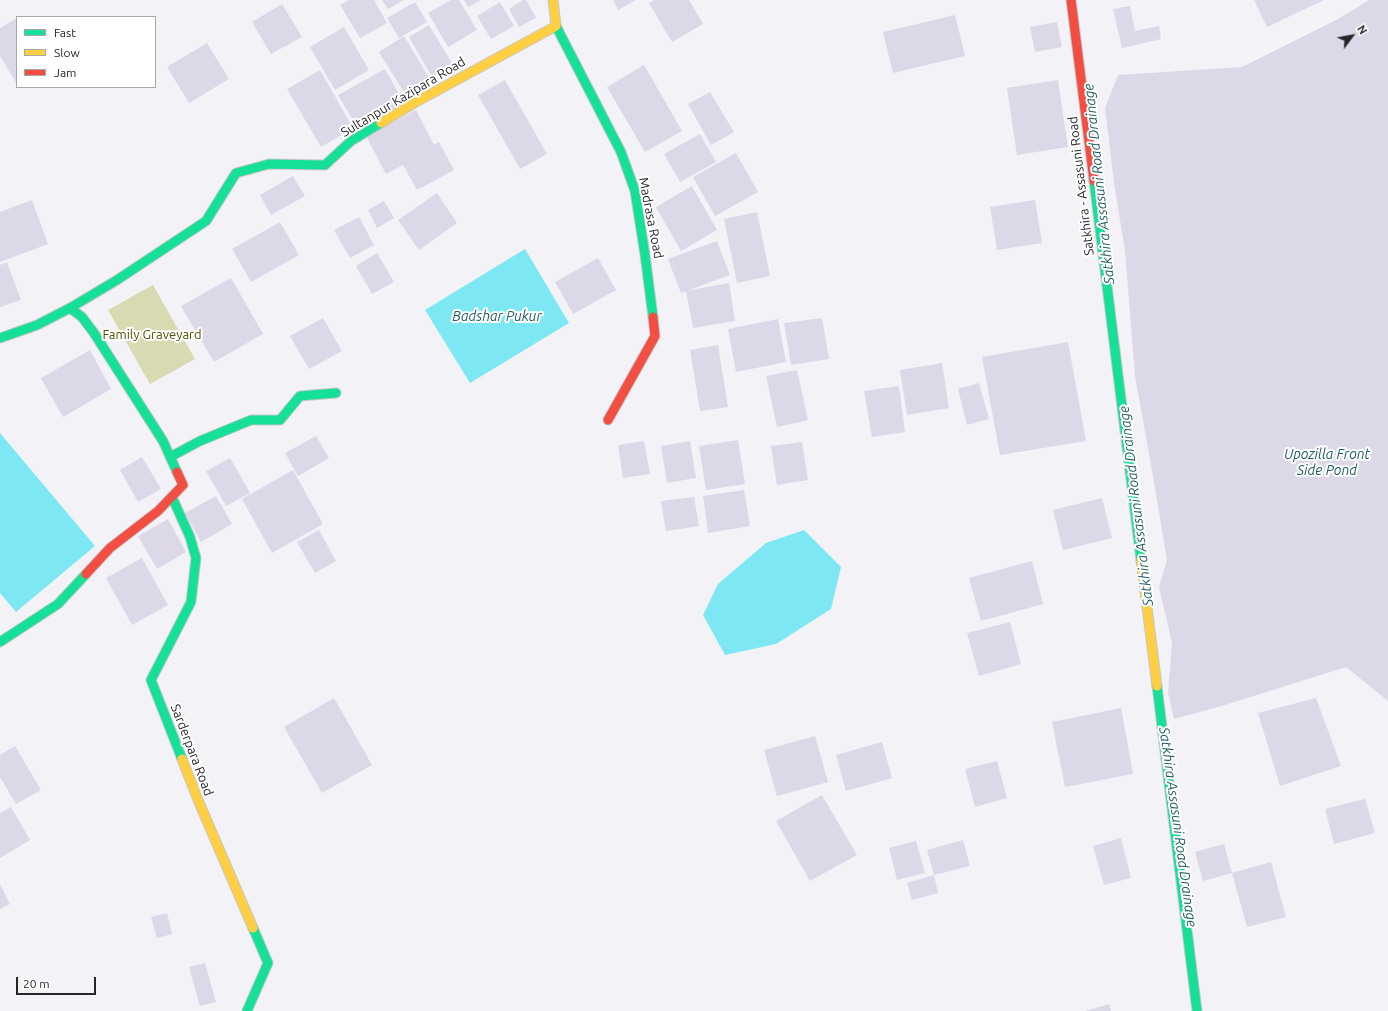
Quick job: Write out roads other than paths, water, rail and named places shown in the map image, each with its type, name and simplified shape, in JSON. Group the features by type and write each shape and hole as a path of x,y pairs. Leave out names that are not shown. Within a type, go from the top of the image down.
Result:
{"street":[{"path":"553,0 556,26"},
{"name":"Satkhira - Assasuni Road","path":"1071,0 1197,1011"},
{"name":"Sultanpur Kazipara Road","path":"0,338 37,325 70,308 117,280 206,221 236,173 269,164 325,165 350,141 416,102 556,26"},
{"name":"Madrasa Road","path":"556,26 621,152 635,192 646,255 655,336 608,420"},
{"path":"0,642 58,604 110,548 158,511 183,485 163,441 94,333 82,317 70,308"},
{"path":"170,457 200,441 251,420 280,420 300,396 336,393"},
{"name":"Sarderpara Road","path":"172,497 190,537 196,558 191,602 151,680 198,800 268,963 247,1011"}],"water":[{"name":"Badshar Pukur","path":"525,249 569,323 470,383 425,310"},
{"path":"0,433 95,546 16,612 0,593"},
{"path":"804,530 841,567 831,609 776,644 725,655 703,615 718,584 766,543"}],"water label":[{"name":"Satkhira Assasuni Road Drainage","path":"1099,184"},
{"name":"Upozilla Front Side Pond","path":"1327,462"},
{"name":"Satkhira Assasuni Road Drainage","path":"1136,506"},
{"name":"Satkhira Assasuni Road Drainage","path":"1178,827"}],"park label":[{"name":"Family Graveyard","path":"152,335"}]}
